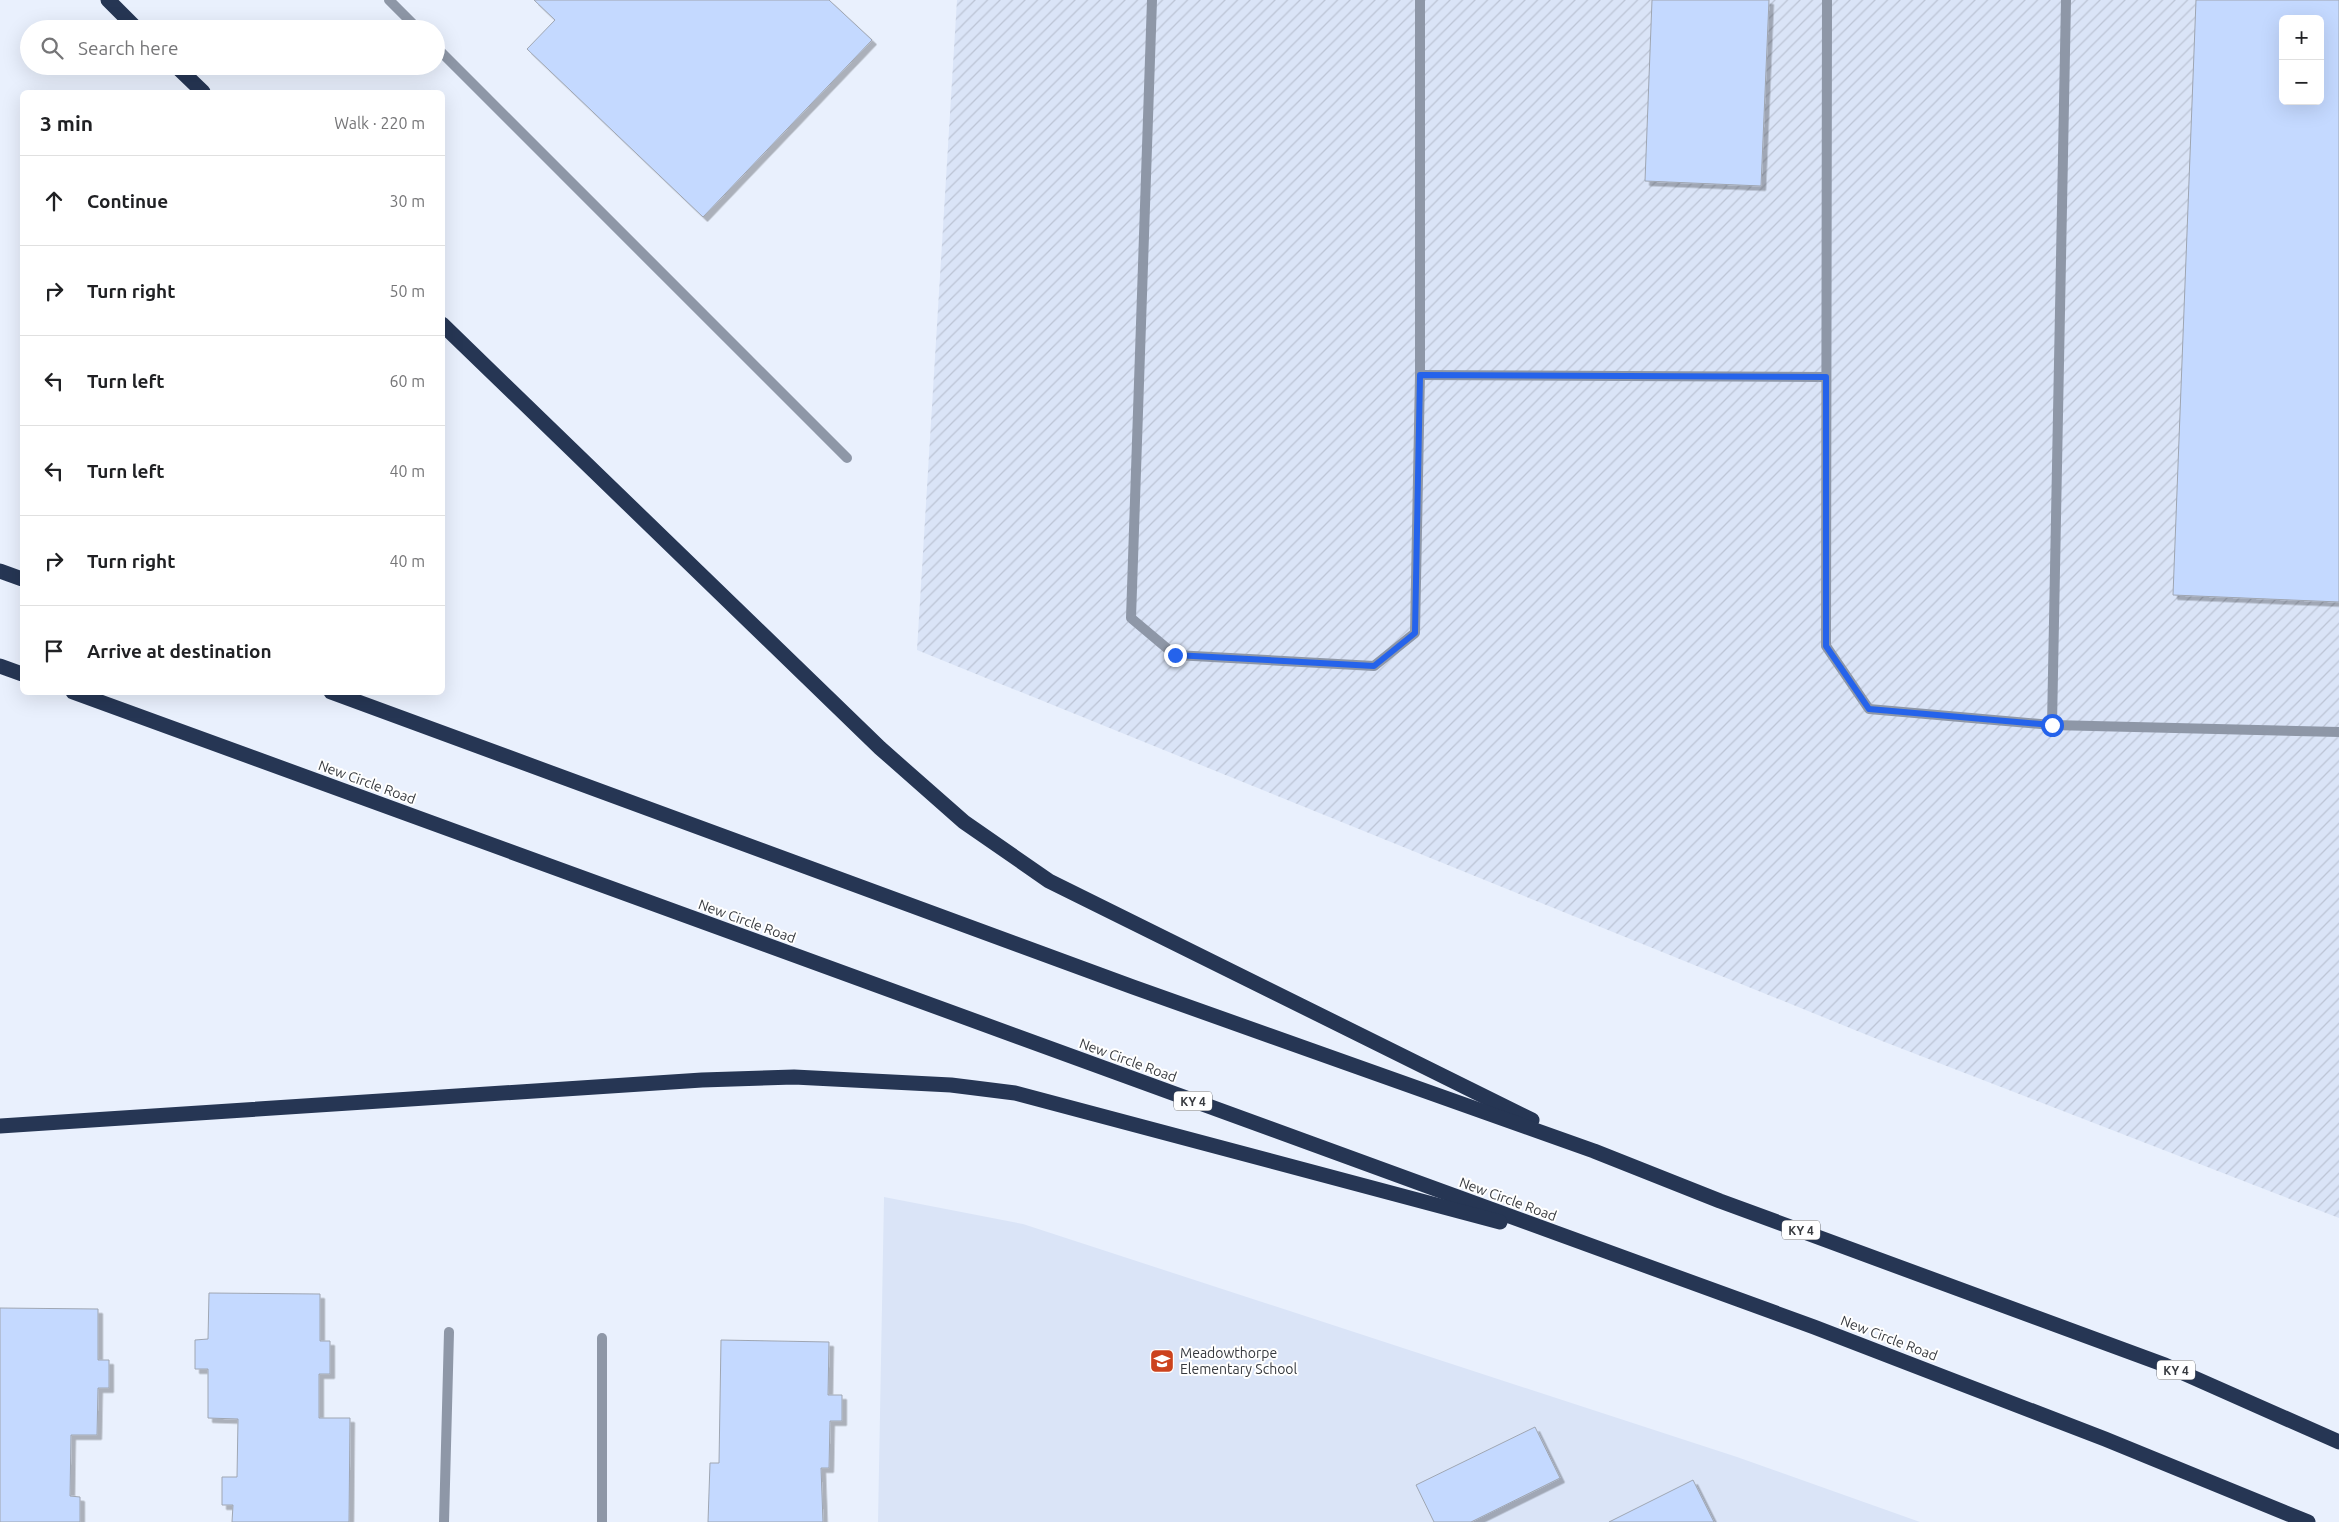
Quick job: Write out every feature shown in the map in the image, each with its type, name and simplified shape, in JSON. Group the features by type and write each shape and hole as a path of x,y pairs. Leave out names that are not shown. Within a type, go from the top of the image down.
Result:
{"highway":[{"path":"108,0 128,20"},
{"path":"185,75 201,90"},
{"path":"445,327 880,748 964,822 1049,881 1594,1151"},
{"path":"0,571 20,578"},
{"path":"0,666 20,673"},
{"name":"New Circle Road","path":"81,695 1850,1341 2105,1439 2308,1522"},
{"name":"KY 4","path":"339,695 1133,987 1594,1151 1729,1204 2164,1365 2339,1442"},
{"path":"0,1126 702,1080 794,1077 951,1086 1015,1093 1593,1247"}],"lane":[{"path":"389,0 409,20"},
{"path":"1152,0 1131,618 1175,655 1364,666 1374,666 1415,633 1420,375 1420,0"},
{"path":"1827,0 1826,646 1869,709 2052,725 2339,732"},
{"path":"2052,725 2066,0"},
{"path":"445,56 847,458"},
{"path":"1420,375 1826,377"},
{"path":"444,1522 449,1332"},
{"path":"602,1338 602,1522"}],"shaded area":[{"path":"957,0 2339,0 2339,1218 1882,1041 917,650"},
{"name":"Meadowthorpe Elementary School","path":"884,1197 1023,1224 1737,1457 1920,1522 878,1522"}],"building":[{"path":"534,0 829,0 872,40 703,217 527,49 555,20"},
{"path":"1652,0 1769,0 1761,186 1645,181"},
{"path":"2196,0 2339,0 2339,602 2173,595"},
{"path":"209,1293 320,1294 320,1341 330,1341 330,1374 319,1374 319,1418 350,1418 349,1522 232,1522 233,1505 222,1505 222,1477 237,1477 238,1419 208,1418 208,1369 195,1369 195,1340 208,1339"},
{"path":"0,1308 98,1309 98,1360 109,1360 109,1388 98,1388 97,1435 71,1435 70,1496 80,1497 80,1522 0,1522"},
{"path":"721,1340 829,1342 828,1395 842,1395 842,1421 830,1421 829,1468 821,1468 823,1522 708,1522 710,1463 719,1463"},
{"path":"1535,1427 1560,1478 1471,1522 1434,1522 1416,1485"},
{"path":"1693,1480 1714,1522 1609,1522"}],"place":[{"name":"Meadowthorpe Elementary School","path":"1162,1361"}],"route":[{"path":"1175,655 1374,666 1415,633 1420,375 1826,377 1826,646 1869,709 2052,725"}]}
